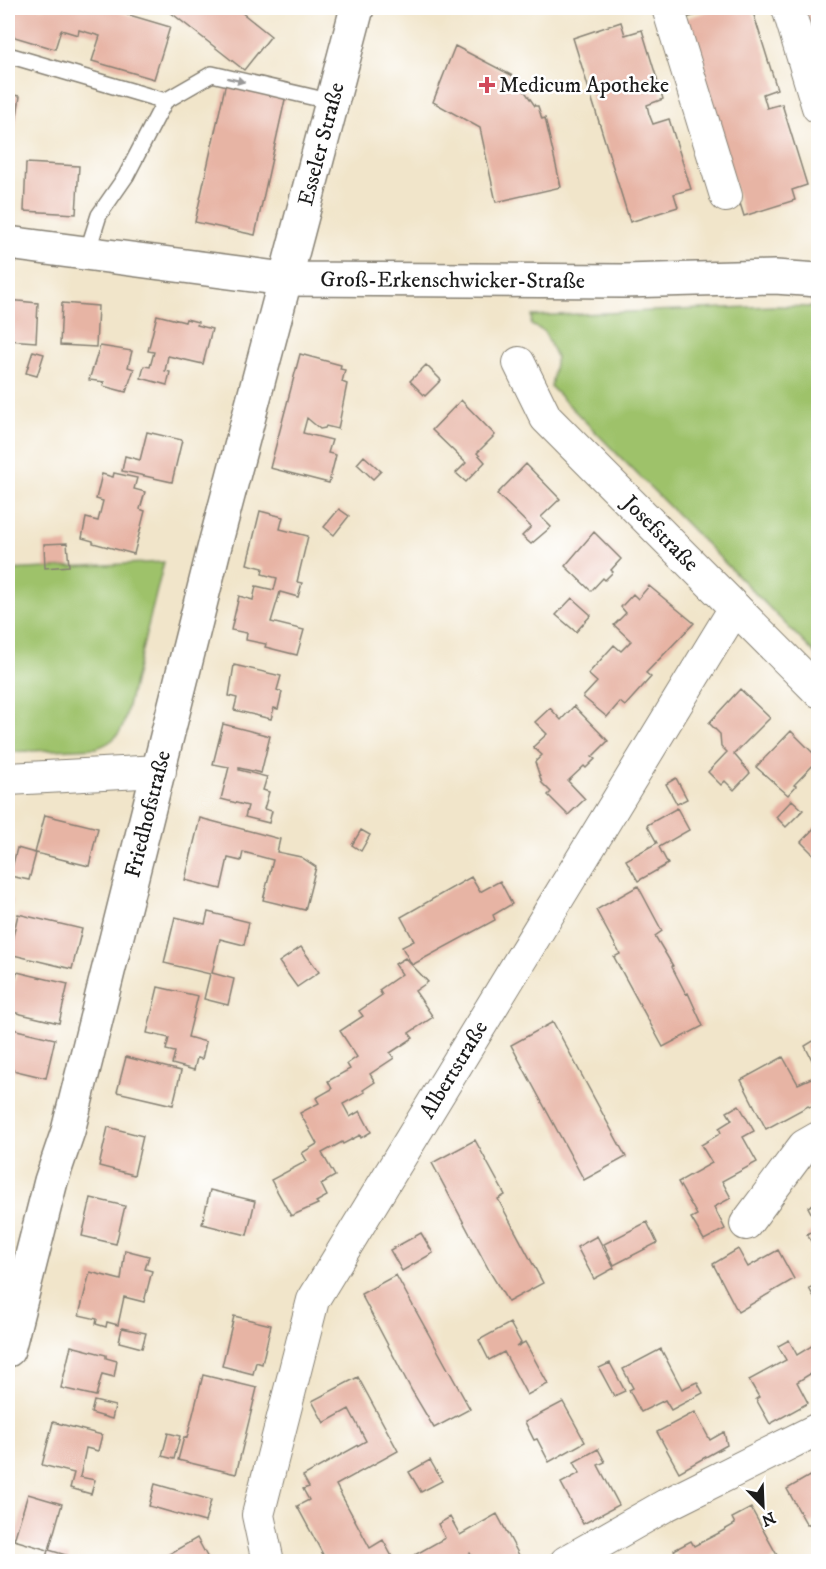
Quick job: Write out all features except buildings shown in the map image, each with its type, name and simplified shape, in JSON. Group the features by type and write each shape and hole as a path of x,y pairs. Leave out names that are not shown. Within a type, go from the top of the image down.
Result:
{"main road":[{"name":"Esseler Straße","path":"284,279 357,8"},
{"name":"Groß-Erkenschwicker-Straße","path":"8,243 284,279 624,281 775,277 819,280"},
{"name":"Friedhofstraße","path":"8,1350 51,1180 68,1131 284,279"}],"street":[{"path":"668,8 726,196"},
{"path":"788,8 819,107"},
{"name":"Josefstraße","path":"519,363 546,418 819,691"},
{"name":"Albertstraße","path":"268,1562 258,1515 313,1300 735,608"},
{"path":"8,779 160,771"},
{"path":"746,1224 804,1146 819,1138"},
{"path":"566,1562 666,1505 819,1429"}],"lane":[{"path":"8,55 165,101"},
{"path":"87,254 99,215 126,176 165,101 212,74 333,102"}],"green space":[{"path":"774,306 818,307 818,657 551,387 556,357 544,331 531,325 532,316"},
{"path":"164,562 123,726 118,734 109,742 96,748 8,752 8,570"}],"place":[{"name":"Medicum Apotheke","path":"487,85"}]}
